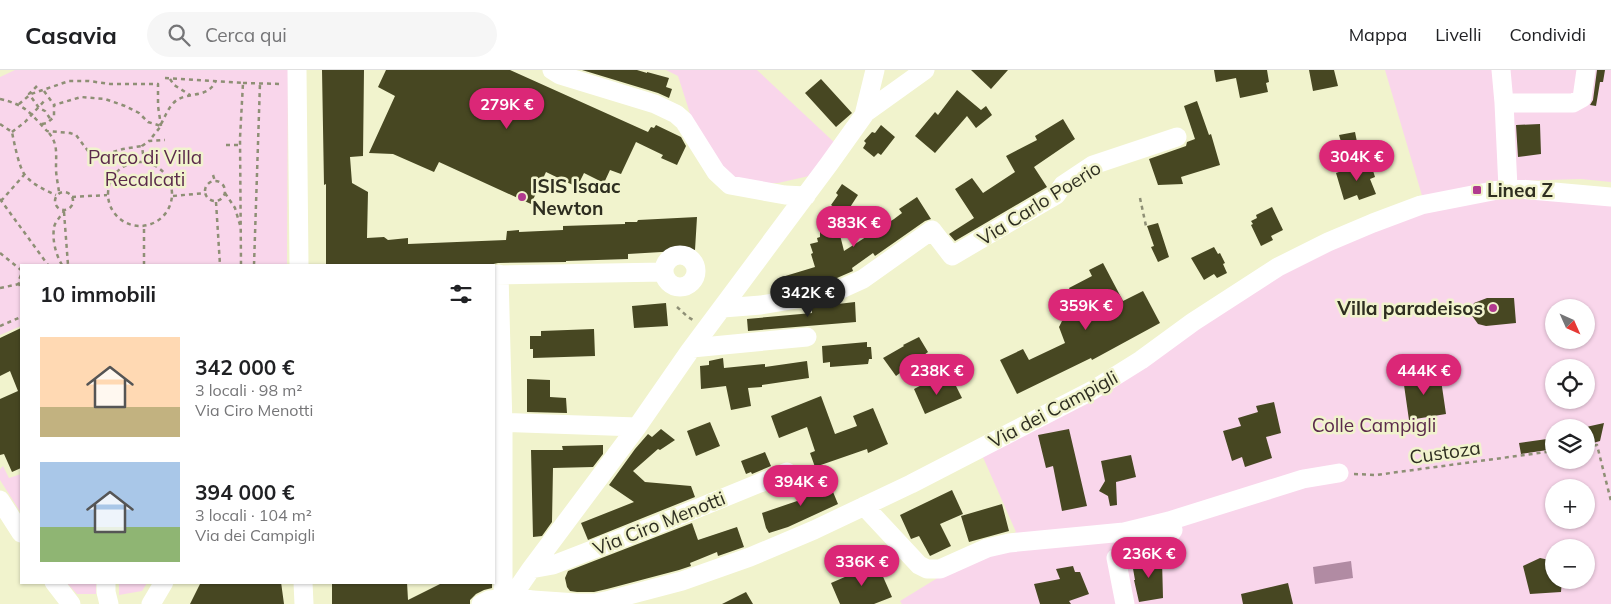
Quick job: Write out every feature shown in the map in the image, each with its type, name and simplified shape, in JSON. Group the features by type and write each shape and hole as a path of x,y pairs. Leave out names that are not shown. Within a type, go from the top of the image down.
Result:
{"street":[{"path":"552,70 560,75 655,104 676,114 684,121 716,172 730,185 786,195 806,196"},
{"path":"865,113 875,70"},
{"path":"510,598 865,113 925,70"},
{"path":"1501,70 1508,188"},
{"path":"1504,104 1573,103 1582,98 1586,70"},
{"path":"293,77 299,264"},
{"name":"Via Carlo Poerio","path":"723,308 779,302 841,289 863,280 932,230 952,256 1056,195 1063,185 1093,165 1176,137"},
{"name":"Via dei Campigli","path":"481,604 489,600 510,598 595,603 610,600 682,581 750,557 814,530 911,484 1092,390 1141,360 1193,322 1278,266 1373,223 1421,206 1508,188 1611,197"},
{"path":"510,598 498,422 496,274 664,272"},
{"path":"692,348 807,337"},
{"path":"498,422 637,427"},
{"name":"Via Ciro Menotti","path":"530,569 553,565 787,472"},
{"path":"864,506 919,565 927,569 940,569 987,548 1009,542 1124,532 1169,521 1303,479 1339,473"},
{"path":"0,500 20,531"},
{"path":"1125,604 1116,558 1170,536 1173,530 1169,521"},
{"path":"56,584 71,604"},
{"path":"106,584 109,604"},
{"path":"151,604 163,584"},
{"path":"303,584 304,604"}],"path":[{"path":"165,78 260,83 293,77"},
{"path":"170,78 174,85 191,96"},
{"path":"19,104 31,94 69,82 158,84 158,106 161,126"},
{"path":"48,132 76,135 91,155 97,156 142,146 149,141 161,126 167,112 176,100 206,93 215,82"},
{"path":"242,264 240,145 243,83"},
{"path":"254,264 260,83"},
{"path":"37,86 29,94 51,120"},
{"path":"41,124 47,123 54,117 54,105 44,91"},
{"path":"54,105 81,97 105,99 125,106 139,113 148,122 161,126"},
{"path":"0,99 19,104 26,109 54,140 60,192"},
{"path":"12,132 18,129 46,99"},
{"path":"0,124 12,132 24,174 40,188 56,195"},
{"path":"149,141 165,140"},
{"path":"226,145 240,145"},
{"path":"142,146 144,162"},
{"path":"144,162 158,167 165,174 170,183 173,196 164,214 155,222 144,226 135,226 119,219 109,204 107,195 111,180 120,168 129,163 144,162"},
{"path":"24,174 0,201 47,264"},
{"path":"213,175 215,181 223,185 225,193 235,208 241,229"},
{"path":"205,193 208,184 215,181"},
{"path":"64,210 58,209 55,204 56,195 60,192 66,192 72,197 107,195"},
{"path":"205,193 210,200 216,202 222,199 225,193"},
{"path":"173,196 205,193"},
{"path":"61,264 54,243 54,227 64,210 72,206 72,197"},
{"path":"1140,198 1146,226"},
{"path":"216,202 220,264"},
{"path":"64,210 68,264"},
{"path":"144,226 144,264"},
{"path":"0,253 20,269"},
{"path":"0,288 19,284 20,277"},
{"path":"0,326 20,317"},
{"path":"1595,445 1597,445 1611,501"},
{"name":"Custoza","path":"1339,473 1376,475 1545,452"}],"green space":[{"name":"Parco di Villa Recalcati","path":"15,70 288,70 287,264 20,264 20,326 0,335 0,77"},
{"path":"666,70 757,70 836,144 809,176 778,183 749,183 728,178 695,129 678,76"},
{"path":"1385,70 1497,70 1507,183 1423,199"},
{"path":"1504,70 1611,70 1611,182 1581,179 1513,181"},
{"name":"Colle Campigli","path":"1513,192 1611,204 1611,604 902,604 900,601 1001,539 1016,532 982,455 1093,401 1279,271 1422,209"},
{"path":"3,466 9,478 20,474 20,511 0,480 0,469"},
{"path":"68,584 96,584 96,594 77,594"},
{"path":"119,584 146,584 142,591 119,595"}],"shaded area":[{"path":"1351,561 1353,578 1315,584 1313,567"}],"building":[{"path":"322,70 364,70 363,156 350,157 352,183 368,192 367,238 384,237 388,240 408,238 408,244 506,240 507,231 563,230 563,226 625,224 625,222 637,222 638,220 697,217 695,250 628,254 628,259 566,262 326,264 326,184 324,185"},
{"path":"386,70 510,70 648,132 651,127 654,128 656,125 681,137 686,146 677,165 661,158 663,155 636,142 621,174 610,170 604,183 584,173 577,187 546,172 531,204 439,162 434,172 393,154 369,153 395,96 378,87"},
{"path":"582,70 637,70 647,72 669,78 666,87 672,89 669,98"},
{"path":"971,70 1008,70 991,89"},
{"path":"1214,70 1267,70 1269,82 1266,83 1268,92 1240,98 1236,78 1216,82"},
{"path":"1309,70 1334,70 1338,86 1313,91"},
{"path":"1597,70 1605,70 1603,82 1600,82 1596,106 1590,105 1593,100"},
{"path":"821,79 852,113 836,127 805,93"},
{"path":"957,90 981,110 986,106 992,115 976,128 967,116 935,153 915,136 935,112 938,115"},
{"path":"1197,101 1209,135 1211,134 1220,165 1181,177 1183,184 1158,185 1149,159 1186,146 1187,142 1195,139 1184,106"},
{"path":"1063,119 1075,139 1034,167 1047,187 955,241 949,234 974,218 955,189 972,178 983,193 1015,172 1006,156 1037,140 1035,136"},
{"path":"1540,124 1541,154 1518,157 1516,125"},
{"path":"881,125 895,137 881,155 878,153 874,157 863,148 866,143 864,141 872,132 875,133"},
{"path":"1355,132 1357,142 1342,145 1339,135"},
{"path":"1370,161 1375,177 1370,179 1376,194 1359,200 1357,195 1344,200 1336,173"},
{"path":"842,184 858,195 845,215 831,205 838,195 836,193"},
{"path":"917,197 931,219 925,221 875,256 873,253 852,268 853,271 837,278 781,290 779,282 783,280 782,277 815,267 810,244 818,242 817,238 820,237 820,232 838,227 844,251 894,219 902,213 899,209"},
{"path":"1272,207 1283,230 1271,236 1273,240 1261,246 1251,221 1257,218 1256,215"},
{"path":"1158,223 1169,257 1158,262 1151,247 1154,246 1147,226"},
{"path":"1214,247 1218,254 1220,253 1225,263 1223,264 1227,273 1217,278 1214,274 1204,280 1191,258"},
{"path":"1103,263 1123,301 1143,291 1160,323 1092,360 1091,358 1017,394 1000,360 1023,349 1029,360 1065,343 1059,327 1062,321 1082,312 1069,288 1092,276 1089,270"},
{"name":"Villa paradeisos","path":"1487,298 1514,298 1516,323 1486,326 1478,324 1470,313 1474,303"},
{"path":"855,302 856,322 748,331 747,319 812,313 812,307"},
{"path":"666,303 668,326 634,328 632,306"},
{"path":"20,328 20,468 12,472 4,454 0,455 0,399 18,391 10,371 0,376 0,338"},
{"path":"594,329 595,356 533,358 533,349 530,349 530,336 541,336 541,331"},
{"path":"919,337 928,352 896,376 883,358"},
{"path":"867,342 867,347 871,347 872,359 869,359 868,364 830,367 830,362 823,363 822,346"},
{"path":"723,358 724,368 765,364 765,367 807,361 809,378 748,388 751,406 731,410 726,386 701,389 700,366 709,365 709,361"},
{"name":"Villa paradeisos","path":"1440,373 1446,414 1409,420 1403,378"},
{"path":"527,379 550,380 550,397 566,398 567,413 527,412"},
{"path":"931,380 935,388 953,380 962,398 925,414 914,389"},
{"path":"821,396 835,434 857,426 853,416 873,408 888,444 868,453 867,449 815,467 810,453 815,451 807,427 779,438 771,416"},
{"path":"1274,402 1281,433 1266,437 1272,458 1245,467 1242,457 1232,461 1223,431 1241,426 1238,418 1258,412 1256,406"},
{"path":"710,422 720,446 696,456 687,431"},
{"path":"1604,423 1600,441 1595,442 1595,425"},
{"path":"661,429 675,440 660,450 658,449 633,471 645,482 691,486 695,497 588,540 581,523 634,502 609,485 648,434 652,437"},
{"path":"1069,429 1087,506 1062,511 1053,466 1046,468 1038,435"},
{"path":"1545,439 1545,450 1521,454 1519,443"},
{"path":"603,445 603,454 593,467 553,468 552,522 542,536 533,537 531,450 563,450 562,446"},
{"path":"765,452 771,466 752,474 751,472 746,474 741,461"},
{"path":"1131,455 1136,477 1116,482 1117,505 1110,506 1108,496 1099,491 1105,481 1101,461"},
{"path":"826,479 838,504 788,527 769,533 762,513 800,500 796,491"},
{"path":"952,490 963,514 940,524 951,546 930,556 919,536 911,539 900,515"},
{"path":"1002,504 1009,531 969,542 961,516"},
{"path":"692,523 698,540 737,527 744,547 718,556 717,552 690,563 691,566 679,570 594,592 570,591 567,587 565,578 568,571"},
{"path":"1148,557 1148,559 1162,560 1163,598 1139,602 1132,563"},
{"path":"1540,558 1545,559 1545,589 1561,589 1561,592 1530,594 1523,566"},
{"path":"877,563 892,597 874,604 840,604 831,583"},
{"path":"1073,566 1075,572 1080,572 1089,594 1069,601 1071,604 1040,604 1034,584 1060,579 1056,569"},
{"path":"1288,583 1293,604 1243,604 1241,594"},
{"path":"200,584 281,584 284,604 190,604"},
{"path":"332,584 407,584 408,600 440,584 492,584 492,588 476,594 470,600 470,604 332,604"},
{"path":"746,592 753,604 722,604"}],"place":[{"name":"Linea Z","path":"1477,190"},
{"name":"ISIS Isaac Newton","path":"522,197"},
{"name":"Villa paradeisos","path":"1493,308"}]}
